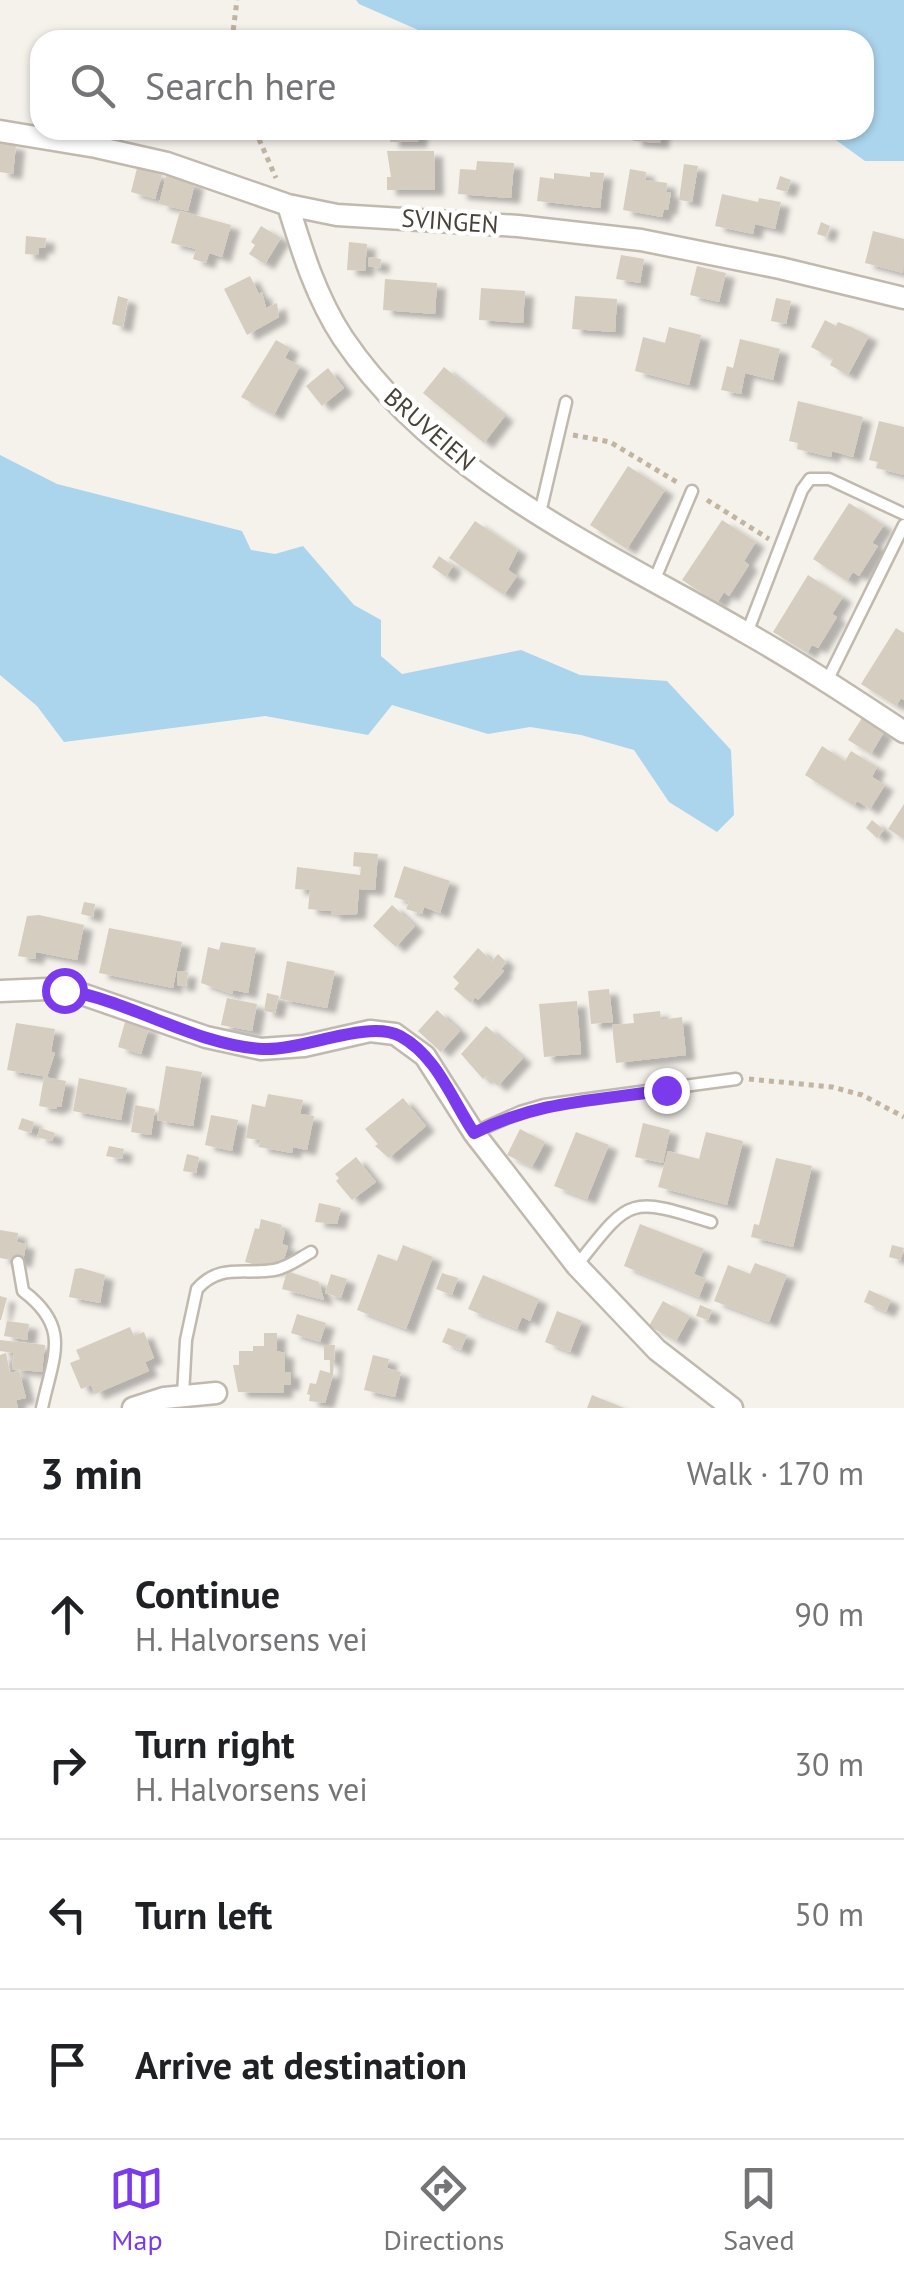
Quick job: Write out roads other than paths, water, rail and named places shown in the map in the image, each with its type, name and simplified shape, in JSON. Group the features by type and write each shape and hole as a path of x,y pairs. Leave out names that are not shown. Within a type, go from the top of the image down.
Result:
{"street":[{"name":"SVINGEN","path":"0,130 30,135"},
{"name":"SVINGEN","path":"60,140 167,163 288,205 337,215 534,228 641,240 904,298"},
{"name":"BRUVEIEN","path":"288,205 329,315 384,390 433,438 540,513 747,633 904,732"},
{"path":"0,992 76,992 206,1037 261,1049 294,1048 370,1032 394,1034 424,1056 442,1078 474,1133 577,1266 657,1350 732,1408"},
{"path":"133,1408 183,1395 216,1394"}],"lane":[{"path":"540,513 566,402"},
{"path":"747,633 802,490 810,479 818,476 904,514"},
{"path":"654,581 692,491"},
{"path":"827,682 904,525"},
{"path":"474,1133 544,1105 736,1078"},
{"path":"577,1266 614,1218 636,1205 661,1206 710,1222"},
{"path":"183,1395 186,1340 197,1289 224,1271 275,1270 311,1252"},
{"path":"18,1262 23,1291 46,1308 54,1337 52,1368 42,1408"}],"water":[{"path":"356,0 904,0 904,161 865,161 836,140 874,140 874,30 418,30"},
{"path":"0,455 57,484 242,531 251,550 275,554 303,546 354,605 381,620 381,656 402,674 521,650 580,675 667,681 731,750 734,815 717,832 669,802 634,750 581,735 530,727 488,734 392,705 368,735 265,716 64,742 37,706 0,675"}]}
